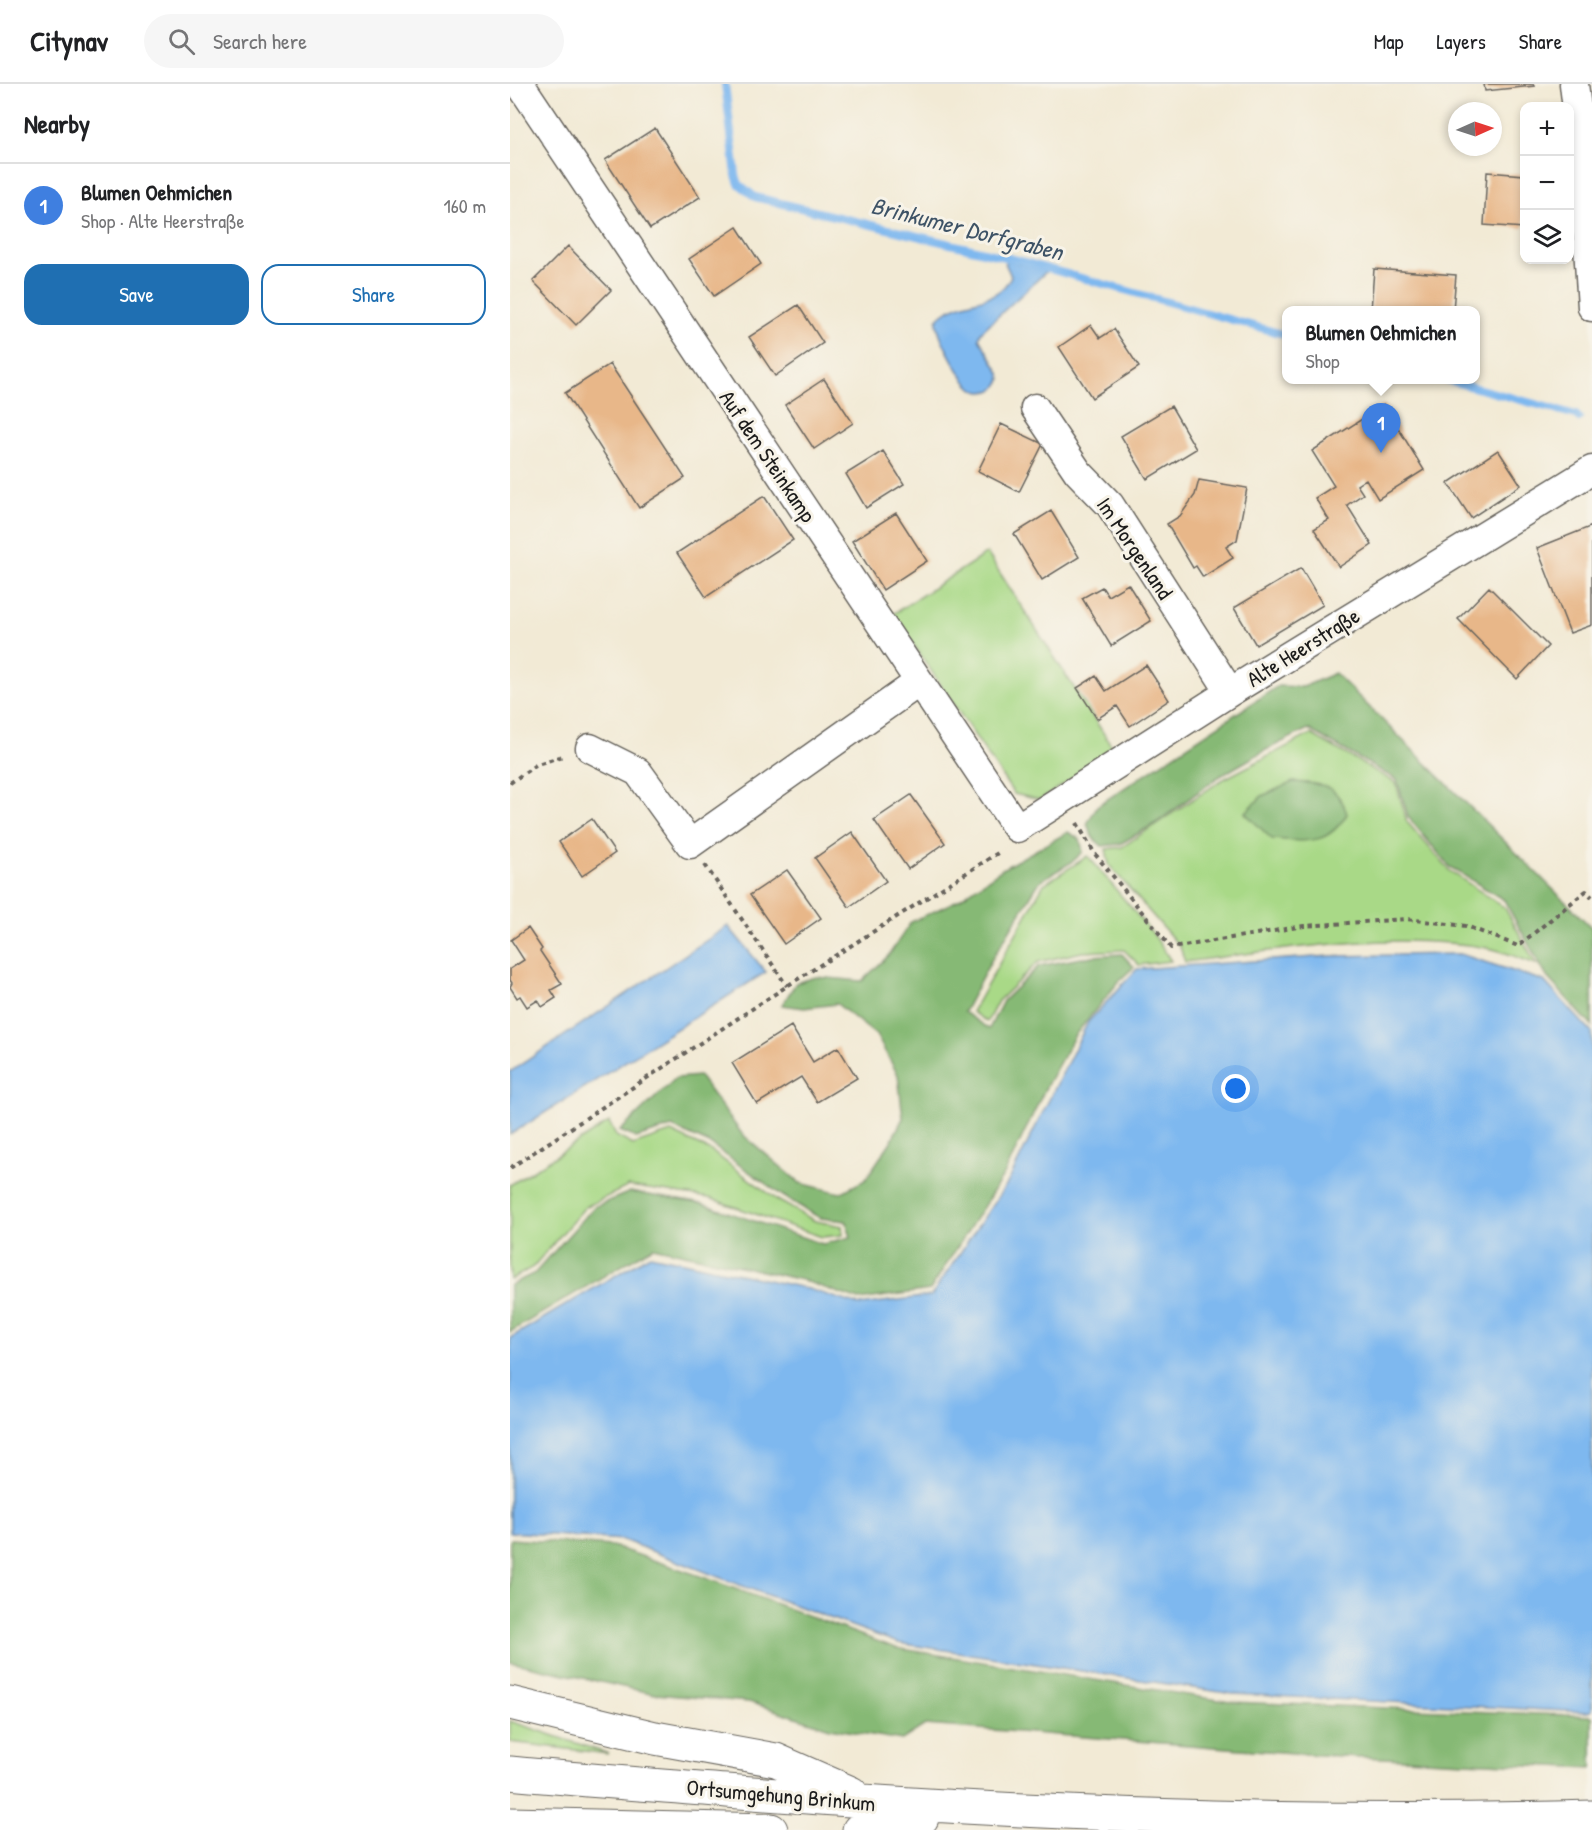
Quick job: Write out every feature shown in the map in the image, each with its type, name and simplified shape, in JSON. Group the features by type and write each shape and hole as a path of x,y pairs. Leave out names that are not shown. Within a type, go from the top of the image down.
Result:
{"highway":[{"path":"510,1703 655,1738 776,1760 866,1816"},
{"name":"Ortsumgehung Brinkum","path":"510,1773 866,1816 968,1809 1219,1818 1389,1820 1592,1817"},
{"path":"510,1824 771,1830"}],"street":[{"name":"Auf dem Steinkamp","path":"520,84 1017,828"},
{"path":"1574,84 1581,142 1592,307"},
{"name":"Im Morgenland","path":"1035,408 1078,472 1110,505 1230,692"},
{"name":"Alte Heerstraße","path":"1017,828 1230,692 1592,470"},
{"path":"590,748 638,772 690,844 920,682"}],"path":[{"path":"510,783 537,764 590,748"},
{"path":"1059,801 1077,824 1095,854 1171,948 1304,926 1406,919 1466,926 1518,946 1586,891 1592,897"},
{"path":"510,1168 787,986 1001,851 1017,828"},
{"path":"690,844 787,986"}],"green space":[{"path":"987,553 1115,751 1040,800 1014,794 893,614"},
{"path":"1335,673 1592,928 1592,1026 1547,977 1504,900 1450,867 1408,817 1397,780 1308,729 1217,778 1156,823 1120,844 1102,846 1093,838 1087,824 1097,806 1278,686 1303,687"},
{"path":"1311,734 1396,783 1407,822 1450,871 1505,908 1536,964 1488,948 1413,941 1298,947 1185,962 1180,947 1109,865 1106,849 1122,847 1222,780"},
{"path":"1293,782 1327,787 1338,796 1347,814 1332,832 1315,840 1272,839 1245,813 1262,796"},
{"path":"1068,832 1080,839 1083,852 1072,862 1040,881 992,959 964,1012 989,1029 1003,1001 1039,966 1092,956 1122,954 1134,967 1121,979 1075,1035 1047,1085 1005,1173 930,1290 859,1300 802,1280 653,1247 510,1332 510,1285 535,1273 594,1207 630,1192 703,1204 823,1244 851,1237 846,1221 820,1218 783,1196 710,1144 672,1127 636,1138 620,1131 676,1078 699,1076 742,1134 800,1183 840,1193 865,1180 890,1143 903,1118 898,1075 876,1035 837,1004 804,1008 782,1005 796,983 816,977 862,981 889,955 911,922 958,900 1004,868"},
{"path":"1088,856 1154,935 1171,961 1139,965 1124,950 1082,952 1038,962 998,1001 987,1022 972,1012 1044,884"},
{"path":"609,1122 616,1136 633,1145 671,1132 711,1151 779,1201 815,1221 842,1226 843,1235 822,1237 709,1198 629,1186 585,1207 533,1267 510,1280 510,1185"},
{"path":"510,1539 612,1546 896,1648 1231,1702 1592,1716 1592,1768 1320,1755 925,1725 902,1740 830,1728 749,1702 655,1694 510,1662"},
{"path":"510,1721 609,1754 510,1742"}],"water":[{"path":"1008,261 1047,271 981,332 979,338 1000,373 1001,380 995,389 979,392 965,380 952,359 941,336 937,320 945,312 955,307 987,297 1005,286 1011,276 1005,263"},
{"path":"728,926 766,972 510,1135 510,1072"},
{"path":"1460,954 1544,981 1592,1033 1592,1710 1588,1712 1233,1694 898,1643 623,1540 510,1532 510,1338 650,1255 805,1288 859,1305 931,1296 1008,1182 1088,1022 1137,969 1331,956"}],"building":[{"path":"1484,84 1533,84 1534,86 1485,91"},
{"path":"655,128 700,197 650,229 605,160"},
{"path":"1487,172 1520,175 1520,228 1484,225"},
{"path":"737,227 761,264 714,296 689,259"},
{"path":"568,246 611,290 576,325 533,281"},
{"path":"1374,269 1456,275 1453,306 1371,306"},
{"path":"798,305 823,343 775,376 749,337"},
{"path":"1091,325 1100,338 1114,329 1139,367 1092,398 1059,347"},
{"path":"610,364 685,478 639,508 565,393"},
{"path":"824,379 853,423 814,449 785,405"},
{"path":"1384,405 1424,470 1378,499 1366,479 1357,485 1363,494 1347,505 1372,545 1339,567 1314,529 1329,520 1315,498 1334,486 1312,451"},
{"path":"1171,406 1196,449 1147,479 1121,436"},
{"path":"1001,424 1043,444 1019,492 978,471"},
{"path":"1498,450 1521,485 1471,518 1448,483"},
{"path":"883,451 904,484 866,508 846,474"},
{"path":"1199,480 1247,488 1237,540 1226,547 1233,558 1203,577 1196,566 1193,568 1167,524 1180,516 1195,495"},
{"path":"764,496 793,540 706,597 677,553"},
{"path":"1051,511 1079,557 1042,580 1014,534"},
{"path":"896,513 927,561 883,590 852,541"},
{"path":"1592,526 1592,625 1570,633 1537,548"},
{"path":"1301,568 1323,605 1256,645 1234,608"},
{"path":"1128,584 1151,621 1111,646 1082,598 1102,587 1108,596"},
{"path":"1489,587 1548,646 1517,679 1458,619"},
{"path":"1146,665 1169,700 1130,726 1117,706 1097,719 1077,688 1096,676 1106,691"},
{"path":"911,795 945,843 908,869 874,820"},
{"path":"592,819 615,853 582,876 559,842"},
{"path":"852,832 886,881 849,907 815,858"},
{"path":"787,870 821,918 784,944 750,895"},
{"path":"528,928 562,984 551,990 556,998 542,1007 538,1000 527,1007 510,987 512,983 510,969 524,960 511,940"},
{"path":"791,1026 813,1062 838,1047 857,1078 817,1102 801,1077 757,1104 732,1063"}],"waterway":[{"name":"Brinkumer Dorfgraben","path":"725,84 736,175 739,184 755,197 1017,260 1282,334"},
{"name":"Brinkumer Dorfgraben","path":"1462,384 1576,415 1579,418"}],"place":[{"name":"Blumen Oehmichen","path":"1381,453"}]}
